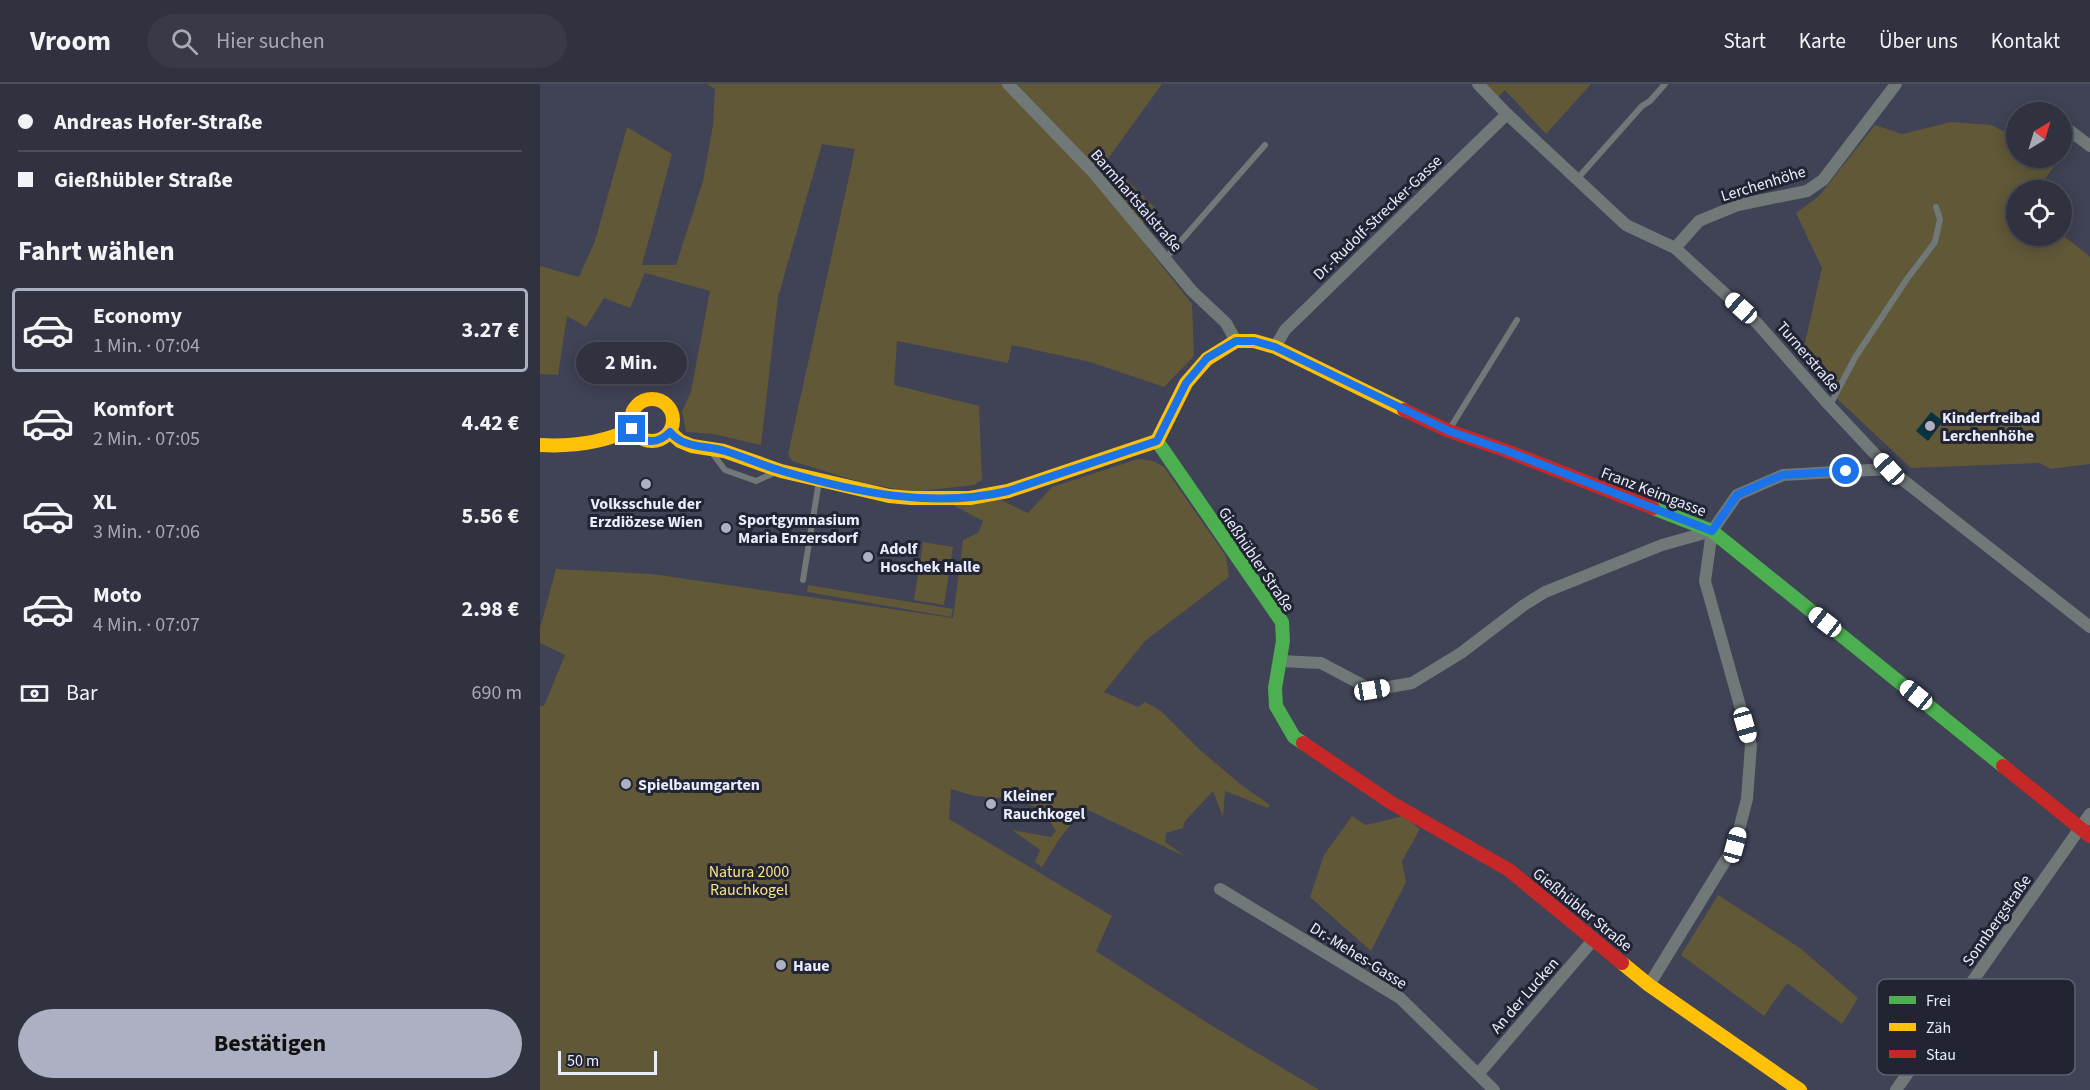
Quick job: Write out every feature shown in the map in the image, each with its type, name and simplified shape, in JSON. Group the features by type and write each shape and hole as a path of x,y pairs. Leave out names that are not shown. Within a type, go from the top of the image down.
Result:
{"main road":[{"name":"Franz Keimgasse","path":"1236,341 1254,341 1275,347 1449,431 1507,451 1712,531 2085,831"},
{"path":"670,432 683,442 708,447 781,471 889,496 912,498 988,496 1157,441 1186,383 1207,358 1236,341"},
{"path":"647,399 663,402 671,410 673,418 670,432 664,438 649,442 642,440 632,429 630,421 635,406 647,399"},
{"path":"544,447 590,444 617,437 632,429"},
{"name":"Gießhübler Straße","path":"1157,441 1282,622 1283,641 1275,688 1276,706 1294,737 1390,802 1509,870 1649,985 1800,1090"}],"street":[{"name":"Barmhartstalstraße","path":"1008,84 1092,171 1192,291 1226,322 1236,341"},
{"name":"Turnerstraße","path":"1478,84 1626,225 1675,248 1757,322 1829,405 1889,469 2090,627"},
{"name":"Lerchenhöhe","path":"1675,248 1699,221 1738,205 1807,190 1823,180 1896,84"},
{"name":"Dr.-Rudolf-Strecker-Gasse","path":"1275,347 1285,330 1507,114"},
{"path":"2072,132 2090,146"},
{"path":"1649,985 1735,845 1747,799 1751,745 1705,581 1712,531 1737,495 1783,475 1889,469"},
{"path":"1280,661 1321,663 1372,690 1412,683 1461,653 1524,605 1545,592 1662,545 1712,531"},
{"name":"Sonnbergstraße","path":"1977,979 2085,831 2090,814"},
{"name":"Dr.-Mehes-Gasse","path":"1220,889 1400,998 1494,1090"},
{"name":"An der Lucken","path":"1479,1074 1594,939"},
{"name":"Sonnbergstraße","path":"1896,1090 1907,1075"}],"lane":[{"path":"1577,180 1642,106 1650,101 1665,84"},
{"path":"1166,258 1265,145"},
{"path":"1829,405 1856,356 1935,242 1940,219 1936,207"},
{"path":"1449,431 1517,320"},
{"path":"804,580 819,480"}],"green space":[{"path":"707,84 1162,84 1107,160 1155,208 1136,233 1192,304 1194,356 1164,387 1090,362 1012,345 1008,363 897,341 894,385 979,406 982,480 974,485 912,492 860,482 792,461 788,454 855,149 822,144 778,297 761,445 713,434 686,432 682,412 691,391 710,291 645,273 630,308 604,298 586,327 567,316 558,375 540,374 540,266 579,277 595,241 627,127 672,154 642,265 676,265 703,181 713,125 715,89"},
{"path":"1481,84 1591,84 1546,134 1505,90 1496,99"},
{"path":"1951,122 1991,125 2006,132 2006,168 2053,168 2044,180 2006,180 2006,246 2072,246 2072,243 2090,259 2090,464 2050,469 2040,463 1911,468 1831,393 1803,351 1822,268 1796,213 1819,196 1875,125 1902,134"},
{"name":"Natura 2000 Rauchkogel","path":"1138,459 1153,461 1164,467 1226,556 1229,577 1145,641 1104,692 1138,707 1145,702 1161,711 1199,749 1240,784 1270,805 1268,808 1225,791 1223,817 1213,791 1185,821 1183,828 1166,833 1165,842 1186,857 1084,808 1060,838 1042,867 1035,862 1040,850 1012,830 1051,837 1056,831 1042,810 1017,799 974,796 951,789 949,819 1112,916 1096,951 1206,1022 1319,1090 540,1090 540,706 544,706 565,655 540,643 540,628 556,569 652,574 953,618 963,540 978,533 983,521 949,503 1001,500 1028,513 1052,487"},
{"path":"923,542 953,547 944,605 914,600"},
{"path":"808,585 953,609 951,617 807,592"},
{"path":"1352,816 1366,825 1403,816 1420,829 1402,861 1406,882 1371,951 1310,897 1324,855"},
{"path":"1718,895 1800,948 1858,998 1842,1024 1787,983 1764,1016 1681,955"}],"water":[{"name":"Kinderfreibad Lerchenhöhe","path":"1931,412 1943,421 1928,441 1916,431"}],"traffic: fast":[{"path":"1157,441 1282,622 1283,641 1275,688 1276,706 1294,737 1303,743"},
{"path":"1653,508 1712,531 2003,766"}],"traffic: slow":[{"path":"1157,441 1186,383 1207,359 1236,341 1254,341 1275,347 1404,410"},
{"path":"652,399 660,400 667,405 672,412 673,420 672,428 667,435 660,440 652,441 644,440 637,435 632,428 631,420 632,412 637,405 644,400 652,399"},
{"path":"540,445 587,443 610,438 632,429"},
{"path":"670,432 680,441 692,446 724,451 781,471 889,496 911,498 970,498 1008,491 1157,441"},
{"path":"1622,963 1649,985 1800,1090"}],"traffic: jam":[{"path":"1404,410 1449,431 1653,508"},
{"path":"1303,743 1390,802 1509,870 1622,963"},
{"path":"2003,766 2090,836"}],"place":[{"name":"Kinderfreibad Lerchenhöhe","path":"1930,426"},
{"name":"Volksschule der Erzdiözese Wien","path":"646,484"},
{"name":"Sportgymnasium Maria Enzersdorf","path":"726,528"},
{"name":"Adolf Hoschek Halle","path":"868,557"},
{"name":"Spielbaumgarten","path":"626,784"},
{"name":"Kleiner Rauchkogel","path":"991,804"},
{"name":"Haue","path":"781,965"}],"route":[{"path":"632,429 642,440 649,442 664,438 670,432 692,446 724,451 781,471 889,496 935,499 988,496 1157,441 1186,383 1207,358 1236,341 1254,341 1275,347 1449,431 1507,451 1712,531 1737,495 1768,481 1783,475 1846,471"}]}
